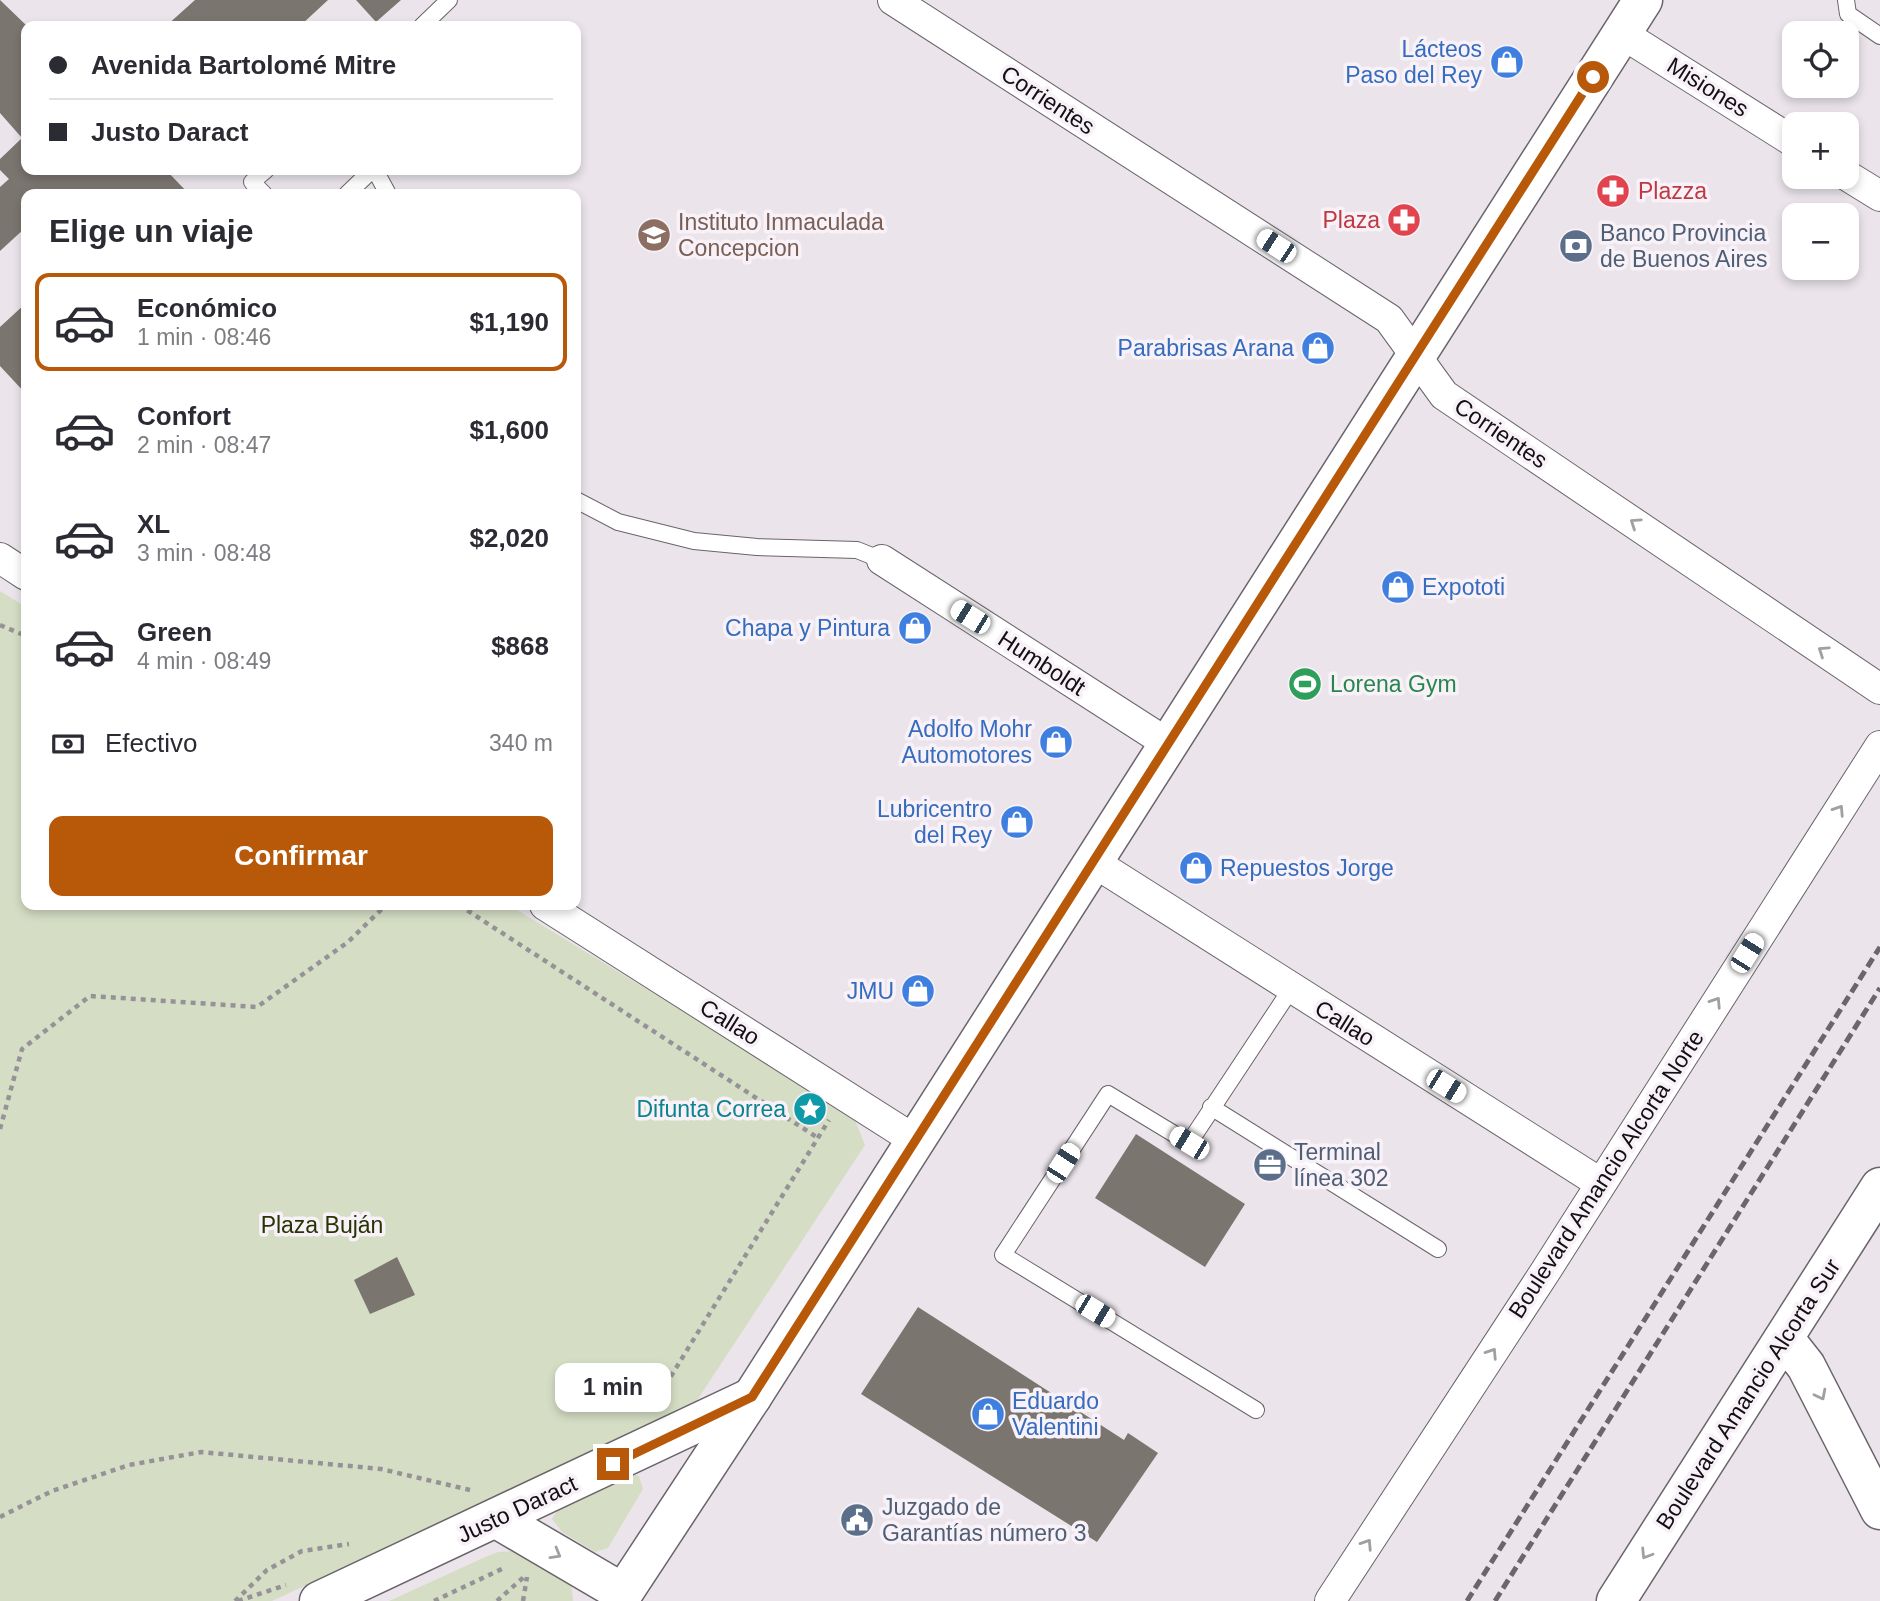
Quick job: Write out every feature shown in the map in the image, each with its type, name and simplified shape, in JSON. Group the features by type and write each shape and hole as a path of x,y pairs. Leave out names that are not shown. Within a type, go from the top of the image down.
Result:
{"main road":[{"path":"482,1503 626,1598 914,1139 1643,0"},
{"name":"Boulevard Amancio Alcorta Sur","path":"1616,1601 1880,1186"},
{"path":"1784,1338 1806,1366 1880,1510"},
{"name":"Justo Daract","path":"319,1601 482,1503 752,1397"}],"street":[{"name":"Corrientes","path":"893,0 1389,319 1444,395 1880,689"},
{"name":"Misiones","path":"1622,33 1782,134"},
{"path":"1859,183 1880,197"},
{"path":"0,558 21,572"},
{"name":"Humboldt","path":"882,560 1167,743"},
{"name":"Boulevard Amancio Alcorta Norte","path":"1330,1601 1880,746"},
{"name":"Callao","path":"1092,861 1600,1183"},
{"name":"Callao","path":"553,910 914,1139"}],"lane":[{"path":"427,21 449,0"},
{"path":"1846,0 1848,14 1880,36"},
{"path":"259,189 252,182 260,175"},
{"path":"352,189 368,175"},
{"path":"581,503 618,522 694,541 757,547 857,550 882,560"},
{"path":"1256,1410 1003,1255 1108,1094 1189,1143 1291,989"},
{"path":"1211,1107 1438,1249"}],"path":[{"path":"0,625 21,634"},
{"path":"0,1129 22,1049 89,996 257,1007 348,942 381,910"},
{"path":"466,910 818,1138"},
{"path":"643,1408 655,1402 845,1094"},
{"path":"0,1517 52,1491 116,1469 201,1452 381,1469 482,1503"},
{"path":"235,1601 267,1570 302,1551 357,1541"},
{"path":"434,1601 511,1565"},
{"path":"519,1570 527,1575"},
{"path":"497,1601 527,1575"},
{"path":"523,1601 527,1575"}],"green space":[{"name":"Plaza Buján","path":"0,591 21,604 21,910 517,910 853,1115 865,1145 694,1405 272,1601 0,1601"},
{"path":"624,1472 639,1476 643,1489 608,1548 595,1552 562,1532 552,1519 563,1501"},
{"path":"526,1550 571,1580 573,1601 389,1601 498,1552"}],"building":[{"path":"0,0 22,21 21,137 0,113"},
{"path":"195,0 328,0 305,21 172,21"},
{"path":"356,0 401,0 377,21"},
{"path":"21,139 21,175 171,175 184,189 21,189 21,232 0,251 0,187 9,179 0,170 0,159"},
{"path":"21,308 21,389 0,366 0,327"},
{"path":"1136,1134 1245,1204 1205,1267 1095,1198"},
{"path":"397,1257 415,1295 370,1314 354,1280"},
{"name":"Eduardo Valentini","path":"918,1307 1124,1440 1128,1433 1158,1453 1097,1542 861,1394"}],"railway":[{"path":"1467,1601 1880,947"},
{"path":"1495,1601 1880,988"}],"place":[{"name":"Lácteos Paso del Rey","path":"1507,62"},
{"name":"Plazza","path":"1613,191"},
{"name":"Plaza","path":"1404,220"},
{"name":"Instituto Inmaculada Concepcion","path":"654,235"},
{"name":"Banco Provincia de Buenos Aires","path":"1576,246"},
{"name":"Parabrisas Arana","path":"1318,348"},
{"name":"Expototi","path":"1398,587"},
{"name":"Chapa y Pintura","path":"915,628"},
{"name":"Lorena Gym","path":"1305,684"},
{"name":"Adolfo Mohr Automotores","path":"1056,742"},
{"name":"Lubricentro del Rey","path":"1017,822"},
{"name":"Repuestos Jorge","path":"1196,868"},
{"name":"JMU","path":"918,991"},
{"name":"Difunta Correa","path":"810,1109"},
{"name":"Terminal línea 302","path":"1270,1165"},
{"name":"Eduardo Valentini","path":"988,1414"},
{"name":"Juzgado de Garantías número 3","path":"857,1520"}],"route":[{"path":"613,1464 752,1397 1593,77"}]}
